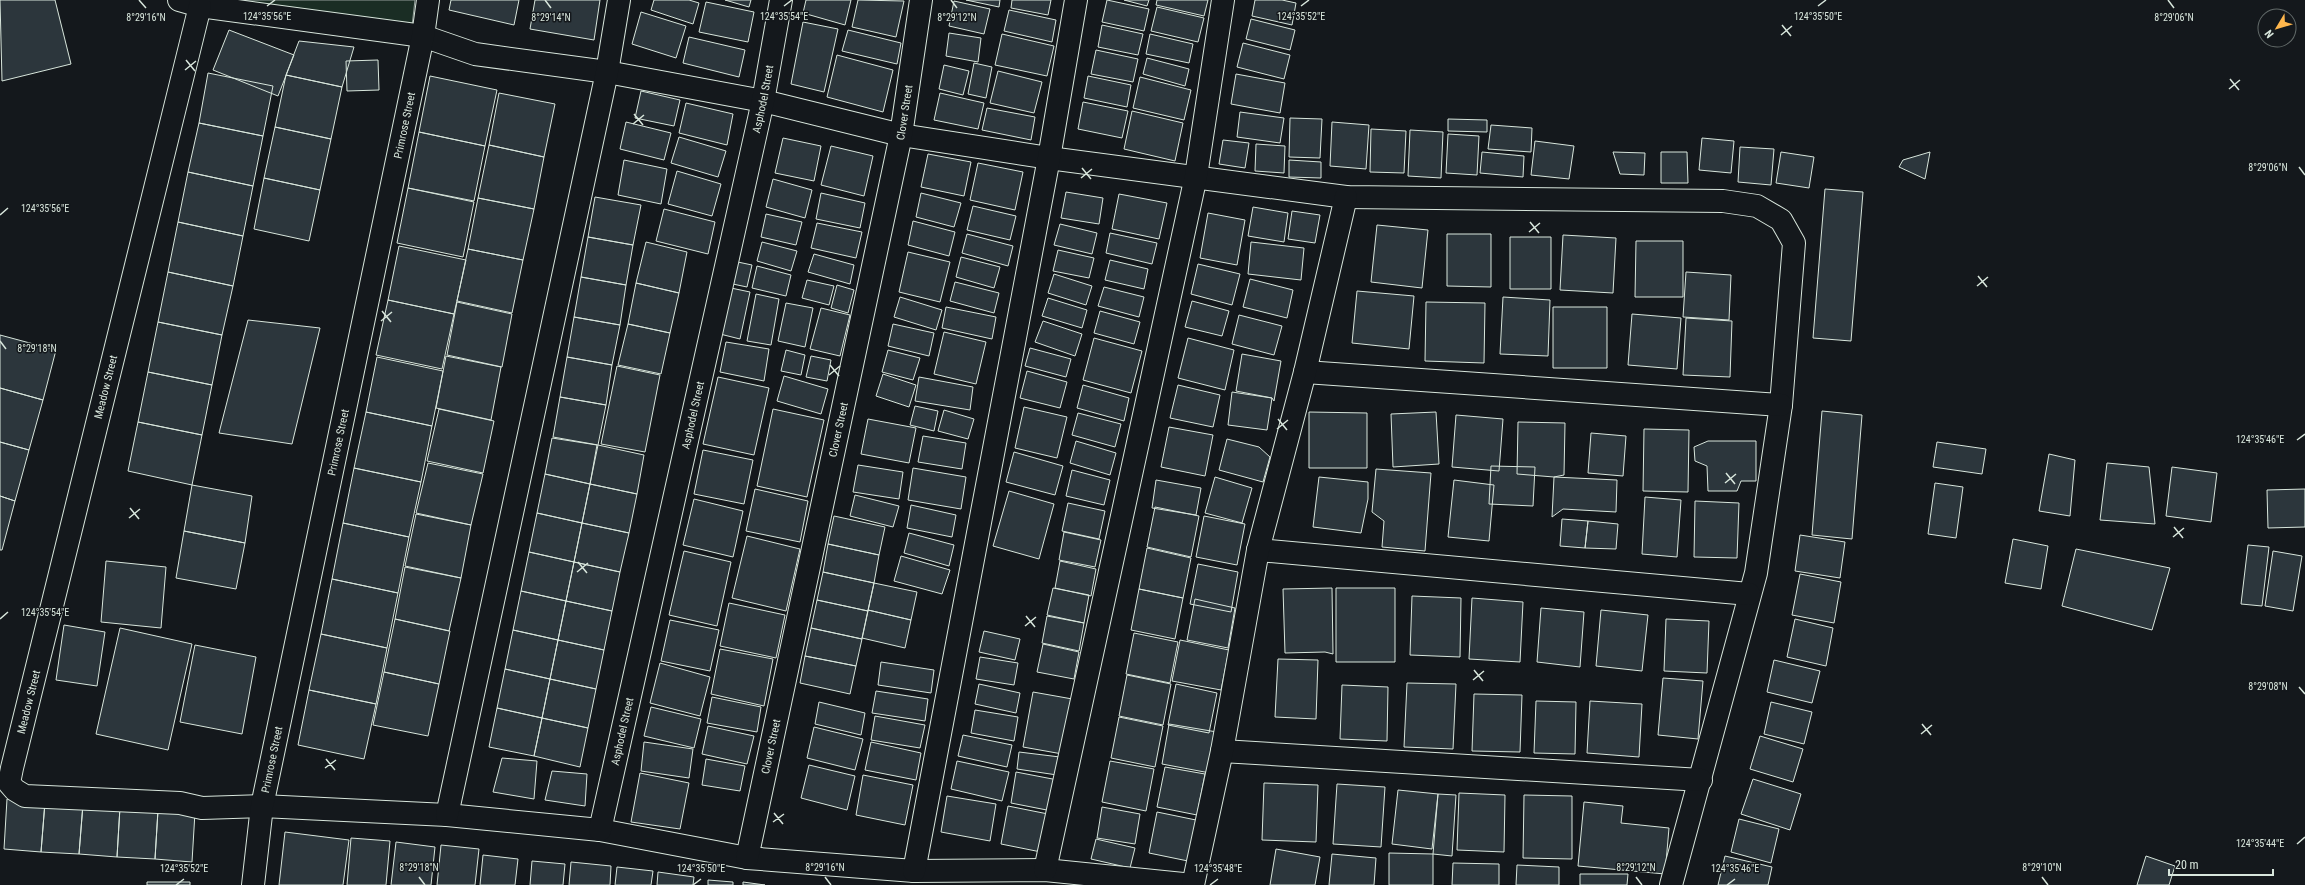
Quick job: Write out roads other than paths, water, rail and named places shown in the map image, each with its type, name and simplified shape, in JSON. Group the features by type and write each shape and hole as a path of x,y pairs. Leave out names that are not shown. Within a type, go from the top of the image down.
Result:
{"street":[{"path":"179,0 200,6 423,36 475,54 607,72 763,102 901,135 1049,158 1196,176 1346,197 1723,201 1757,206 1781,220 1794,243 1781,405 1756,572 1701,780 1671,885"},
{"name":"Primrose Street","path":"253,885 262,806 423,36 428,0"},
{"path":"447,815 607,72 619,0"},
{"name":"Asphodel Street","path":"600,830 763,102 781,0"},
{"name":"Clover Street","path":"747,858 901,135 921,0"},
{"path":"914,871 1049,158 1076,0"},
{"path":"1046,870 1196,176 1223,0"},
{"name":"Meadow Street","path":"200,6 9,783 15,790 25,796 180,803 202,808 262,806"},
{"path":"262,806 447,815 600,830 747,858 914,871 1046,870 1193,885 1222,752 1258,550 1304,372 1346,197"},
{"path":"1304,372 1781,405"},
{"path":"1258,550 1750,594"},
{"path":"1222,752 1701,780"}]}
